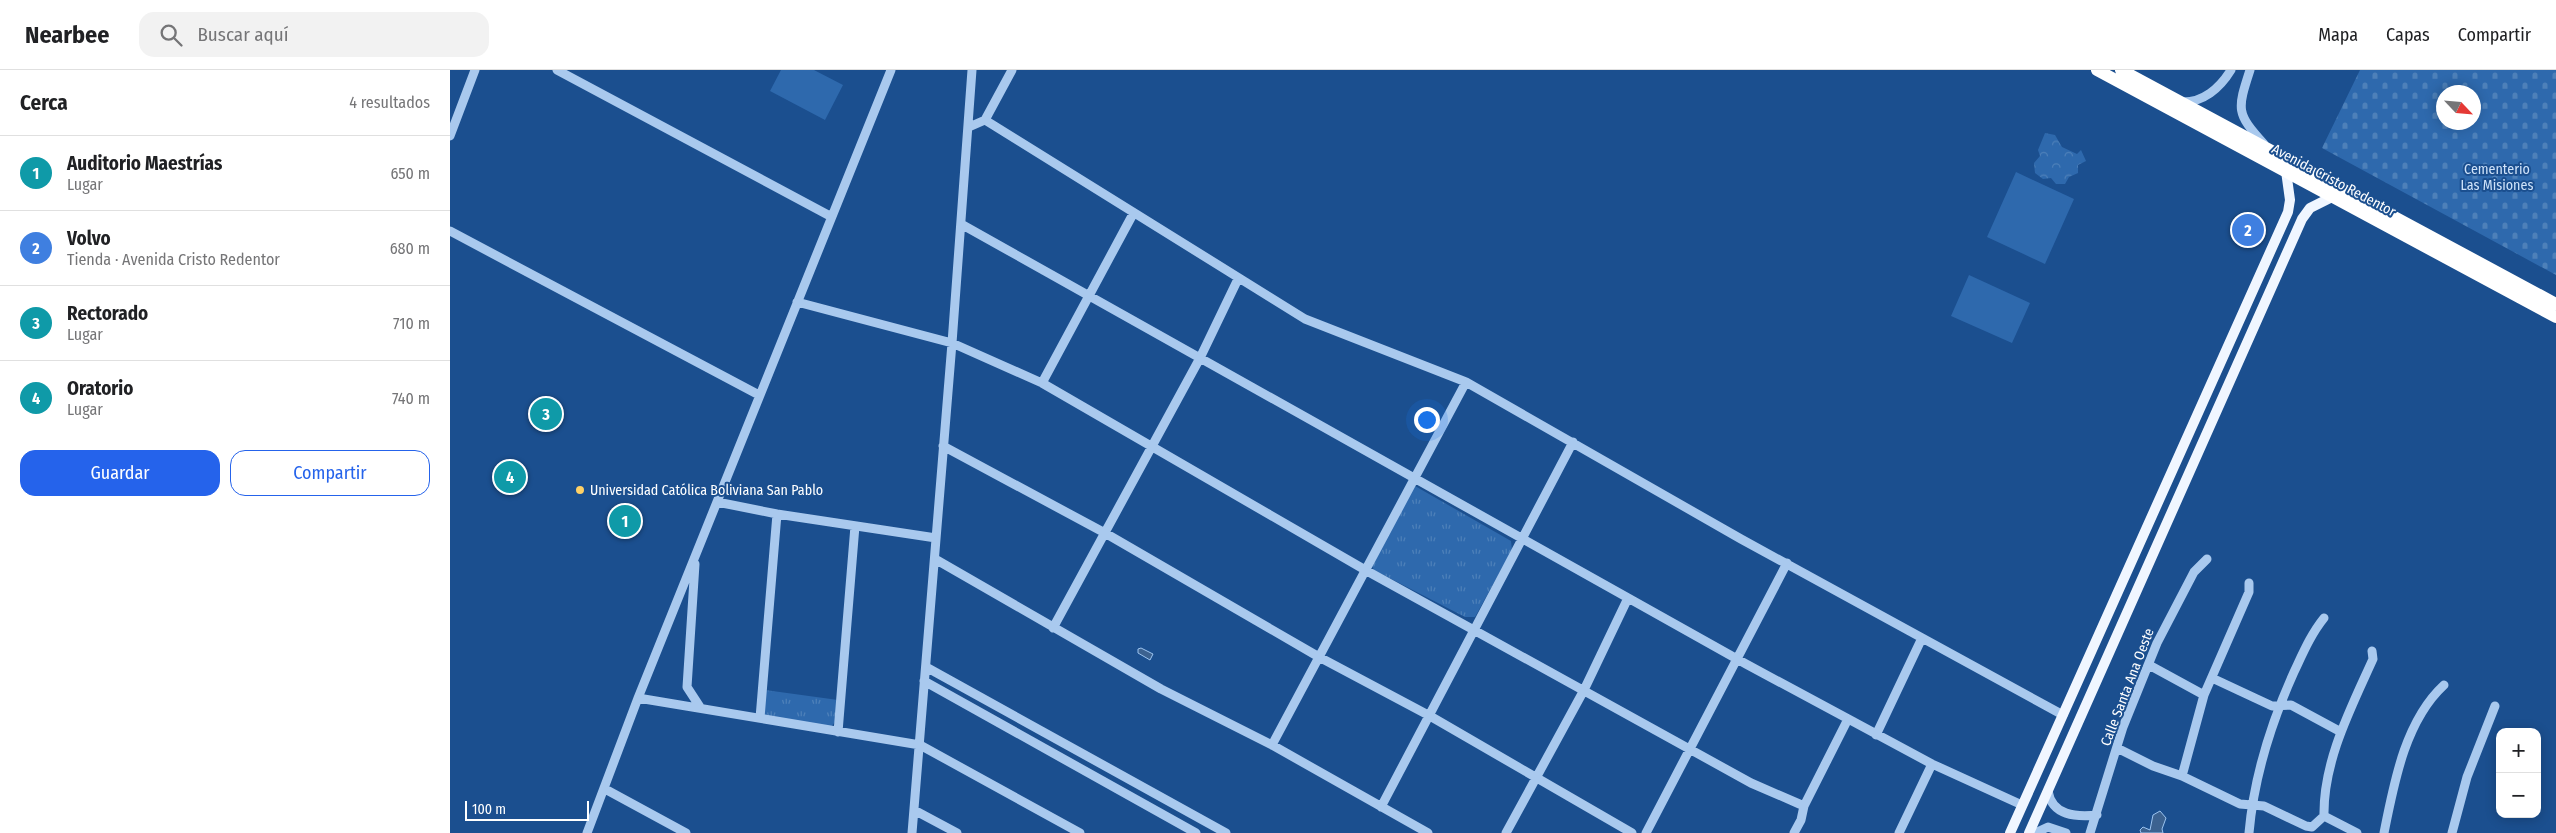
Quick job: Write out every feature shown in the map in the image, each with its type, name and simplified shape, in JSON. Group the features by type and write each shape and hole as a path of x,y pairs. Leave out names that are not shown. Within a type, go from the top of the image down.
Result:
{"highway":[{"name":"Avenida Cristo Redentor","path":"2097,70 2556,317"},
{"name":"Avenida Cristo Redentor","path":"2121,70 2556,304"}],"main road":[{"path":"2010,833 2288,212 2290,200 2286,171"},
{"path":"2029,833 2302,219 2310,208 2334,196"},
{"path":"2288,212 2302,219"},
{"path":"2158,504 2172,509"},
{"path":"2057,727 2073,735"}],"street":[{"path":"450,136 475,70"},
{"path":"557,70 830,216"},
{"path":"587,833 638,698 716,502 830,216 891,70"},
{"path":"912,833 972,70"},
{"path":"969,127 985,120 1012,70"},
{"path":"2180,102 2200,99 2209,94 2231,70"},
{"path":"2250,70 2241,106 2248,127 2267,148"},
{"path":"985,120 1133,214 1305,319 1466,382 1787,563 2063,715"},
{"path":"1042,383 1133,214"},
{"path":"961,224 1416,480 1524,538 1628,598 1876,735 1932,764 2022,805"},
{"path":"450,231 759,395"},
{"path":"1053,628 1200,358 1238,279"},
{"path":"797,302 952,343 1042,383 1367,571 1751,783 1804,806"},
{"path":"1272,745 1318,657 1416,480 1466,382"},
{"path":"1381,807 1573,442"},
{"path":"943,446 1104,533 1318,657 1430,716 1632,833"},
{"path":"716,502 777,514 936,538"},
{"path":"760,718 777,514"},
{"path":"838,732 855,526"},
{"path":"696,554 687,687 700,707"},
{"path":"935,559 1161,689 1272,745 1428,833"},
{"name":"Calle Santa Ana Oeste","path":"2090,833 2117,748 2148,665 2194,572 2207,559"},
{"path":"1646,833 1787,563"},
{"path":"2182,776 2204,695 2249,592 2249,582"},
{"path":"1506,833 1584,690 1628,598"},
{"path":"2249,833 2251,806 2259,767 2279,704 2311,636 2324,618"},
{"path":"1876,735 1922,638"},
{"path":"2117,748 2152,766 2182,776 2240,804 2264,806 2312,827 2324,816 2323,793 2340,732 2373,658 2372,650"},
{"path":"2148,665 2204,695"},
{"path":"926,667 1226,833"},
{"path":"2212,678 2272,706 2279,704 2291,705 2340,732"},
{"path":"924,681 1196,833"},
{"path":"2384,833 2395,779 2411,737 2430,699 2444,685"},
{"path":"638,698 920,745 1080,833"},
{"path":"2452,833 2467,777 2495,706"},
{"path":"1794,833 1801,820 1804,806 1848,718"},
{"path":"1900,833 1932,764"},
{"path":"605,789 686,833"},
{"path":"2048,791 2050,802 2064,814 2080,817 2097,815"},
{"path":"914,810 957,833"},
{"path":"2324,816 2357,833"},
{"path":"2035,833 2048,827 2066,833"}],"green space":[{"path":"781,70 814,70 843,85 825,120 770,91"},
{"name":"Cementerio Las Misiones","path":"2360,70 2556,70 2556,275 2322,148"},
{"path":"2045,133 2055,135 2062,147 2077,154 2081,150 2086,161 2078,165 2078,173 2069,177 2065,184 2056,184 2051,178 2043,179 2035,173 2034,163 2040,156 2038,150"},
{"path":"2016,172 2074,199 2045,264 1987,237"},
{"path":"1969,275 2030,303 2012,343 1951,316"},
{"path":"1415,486 1511,541 1512,550 1475,617 1465,617 1374,570 1372,566"},
{"path":"765,690 838,700 835,722 831,727 770,718 764,715"}],"shaded area":[{"path":"1141,648 1153,654 1150,660 1138,653 1138,649"},
{"path":"2160,811 2166,818 2162,829 2163,833 2141,833 2140,830 2143,827 2150,830 2153,815"}],"place":[{"name":"Volvo","path":"2248,230"},
{"name":"Rectorado","path":"546,414"},
{"name":"Oratorio","path":"510,477"},
{"name":"Universidad Católica Boliviana San Pablo","path":"580,490"},
{"name":"Auditorio Maestrías","path":"625,521"}]}
